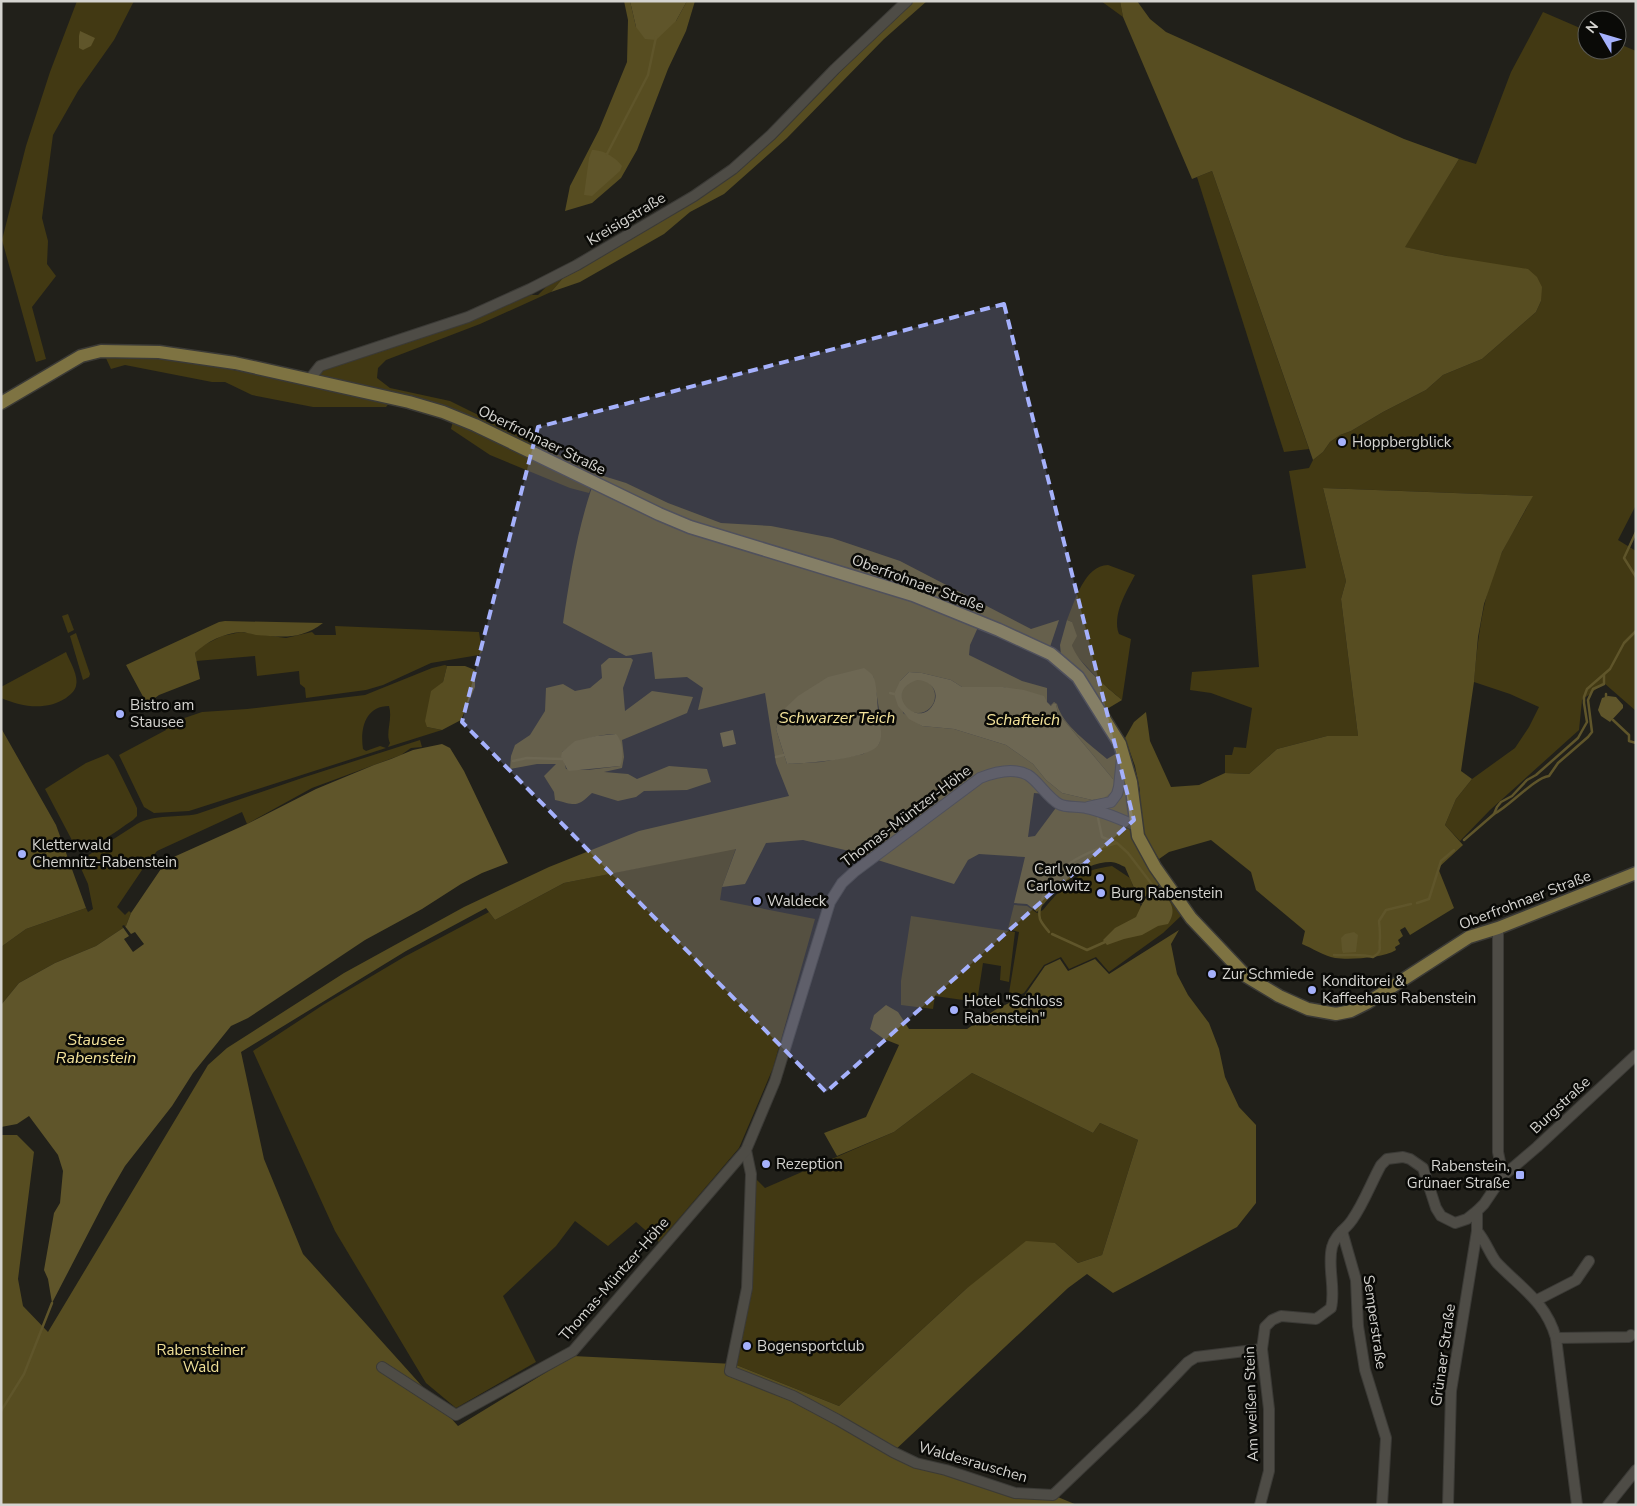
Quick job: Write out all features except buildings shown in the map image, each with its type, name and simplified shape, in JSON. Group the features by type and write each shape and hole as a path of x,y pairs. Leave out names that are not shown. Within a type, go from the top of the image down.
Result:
{"main road":[{"name":"Oberfrohnaer Straße","path":"1,403 81,356 101,351 159,352 235,363 409,402 443,412 475,425 659,514 690,527 913,595 999,630 1051,654 1078,677 1120,744 1131,782 1138,836 1152,862 1192,918 1246,976 1279,996 1308,1009 1336,1014 1351,1011 1367,1003 1469,936 1498,928 1636,873"}],"street":[{"name":"Kreisigstraße","path":"309,380 320,366 468,317 530,289 577,265 694,196 733,169 771,135 835,69 907,1"},
{"path":"1084,807 1111,802 1117,794 1123,753"},
{"name":"Thomas-Müntzer-Höhe","path":"382,1367 456,1415 573,1351 746,1150 775,1081 830,902 842,884 854,872 980,778 995,772 1009,771 1029,775 1060,805 1084,807 1136,826"},
{"path":"1498,928 1498,1152 1503,1176"},
{"name":"Burgstraße","path":"1503,1176 1636,1055"},
{"name":"Waldesrauschen","path":"746,1150 751,1174 747,1288 730,1371 793,1396 916,1464 946,1470 1015,1493 1053,1495 1114,1438 1188,1362 1196,1357 1262,1349"},
{"name":"Am weißen Stein","path":"1260,1505 1268,1471 1269,1409 1262,1349 1265,1327 1272,1320 1281,1316 1316,1319 1331,1308 1333,1298 1332,1249 1335,1239 1352,1221 1377,1173 1387,1159 1403,1157 1410,1159 1423,1168 1436,1208 1442,1216 1456,1223 1466,1219 1484,1204 1503,1176"},
{"name":"Grünaer Straße","path":"1448,1505 1450,1391 1477,1230 1477,1210"},
{"path":"1477,1230 1496,1262 1537,1300 1553,1326 1577,1505"},
{"name":"Semperstraße","path":"1342,1231 1356,1280 1358,1326 1365,1370 1386,1438 1382,1505"},
{"path":"1537,1300 1576,1280 1589,1261"},
{"path":"1556,1338 1629,1337 1631,1335"},
{"path":"1608,1505 1636,1470"}],"highlighted area":[{"path":"1004,304 1134,820 826,1092 462,722 538,427"}],"shaded area":[{"path":"77,1 134,1 114,40 78,91 53,135 42,218 48,241 47,264 56,276 32,307 46,359 36,362 2,240 26,146 50,72"},
{"path":"1101,1 1120,1 1123,17"},
{"path":"1543,12 1577,27 1577,60 1627,60 1627,47 1636,51 1636,505 1618,540 1636,551 1636,711 1604,683 1582,700 1579,730 1490,810 1460,841 1445,825 1456,799 1472,779 1515,748 1539,707 1510,694 1474,682 1482,614 1486,598 1503,550 1532,496 1323,488 1346,581 1341,599 1358,736 1327,736 1277,749 1249,774 1225,773 1225,755 1232,755 1234,747 1246,748 1252,708 1211,693 1190,690 1192,672 1259,667 1252,575 1306,568 1289,471 1309,468 1313,460 1323,452 1330,442 1340,435 1351,431 1426,390 1443,375 1482,359 1536,312 1541,301 1447,256 1404,247 1459,159 1476,164 1511,72"},
{"path":"1212,171 1309,449 1284,452 1197,177"},
{"path":"563,278 551,292 480,324 386,360 378,368 377,378 390,388 450,401 597,474 589,493 570,488 490,455 451,429 455,413 395,396 386,407 313,407 252,395 225,382 212,382 125,365 111,369 104,354 160,357 244,372 307,386 322,371 329,368 475,318 531,295 538,295 547,286"},
{"path":"1108,565 1135,575 1121,604 1117,619 1119,634 1131,639 1122,700 1102,683 1074,653 1072,622 1067,620 1077,595 1087,578 1093,571"},
{"path":"68,614 74,630 68,633 62,616"},
{"path":"335,626 479,632 482,652 479,655 431,663 383,685 366,690 306,698 305,688 300,684 299,671 257,676 255,656 196,661 195,653 202,646 222,636 241,632 286,638 312,632 315,635 336,635"},
{"path":"76,633 90,674 89,677 83,680 70,636"},
{"path":"66,652 77,682 75,690 66,698 50,705 34,706 17,704 1,698 1,687"},
{"path":"447,666 443,682 427,727 442,730 388,747 390,743 388,735 390,711 389,706 381,707 369,714 362,734 362,741 363,749 366,751 380,746 386,748 189,811 154,813 144,807 119,755 166,730 164,725 202,712 247,709 365,695 432,668"},
{"path":"420,740 422,747 411,748 401,755 312,788 247,824 242,812 157,851 117,907 125,915 129,911 131,913 126,926 96,946 55,963 19,983 1,1005 1,947 26,929 86,908 88,912 93,909 88,884 79,864 81,860 137,824 159,817 197,814"},
{"path":"108,754 114,761 137,808 137,816 113,834 97,843 81,848 75,846 45,789 86,763"},
{"path":"736,848 722,887 720,900 815,919 773,1068 739,1148 659,1242 636,1222 608,1246 575,1221 556,1246 503,1296 536,1362 456,1408 426,1383 335,1231 253,1051 323,1005 404,957 489,912 495,920 564,883"},
{"path":"1112,866 1130,878 1141,907 1147,897 1162,885 1182,915 1163,933 1109,972 1096,957 1069,969 1061,957 1044,965 1024,993 1008,999 1019,932 1008,929 1014,905 1027,906 1037,913 1043,910 1058,892 1080,875"},
{"path":"911,916 1015,932 1009,982 1000,980 1001,966 983,963 977,1002 935,996 933,1009 901,1005 901,981"},
{"path":"972,1073 1093,1133 1100,1123 1138,1140 1102,1255 1078,1263 1055,1243 966,1289 839,1406 734,1364 747,1305 753,1176 765,1188 894,1132"}],"green space":[{"path":"624,1 630,1 636,27 676,21 687,1 695,1 686,31 668,69 637,150 621,178 592,203 565,211 570,186 599,130 627,62 628,20"},
{"path":"913,1 927,1 884,39 787,138 724,194 690,212 664,234 580,282 551,292 563,278 637,235 735,172 775,139"},
{"path":"1120,1 1137,1 1150,19 1166,32 1404,139 1459,159 1405,247 1528,269 1537,277 1542,287 1541,301 1536,312 1482,359 1443,375 1426,390 1351,431 1340,435 1330,442 1323,452 1313,460 1212,171 1192,179 1123,17"},
{"name":"Rabensteiner Wald","path":"597,474 626,483 668,503 721,523 771,526 832,538 900,561 1031,629 1059,620 1050,647 979,625 970,645 969,655 1022,681 1047,688 1047,702 1051,705 1054,702 1057,704 1060,712 1078,734 1107,759 1117,753 1126,781 1129,807 1161,883 1147,894 1141,904 1125,867 1113,862 1100,863 1079,872 1069,879 1037,912 1027,904 1014,903 1025,857 979,854 968,860 954,884 849,851 803,840 766,843 745,884 722,887 736,849 564,883 495,920 486,908 406,951 241,1052 264,1159 303,1254 458,1426 573,1356 734,1364 839,1406 966,1289 1026,1241 1055,1243 1078,1263 1102,1255 1138,1140 1100,1123 1093,1133 972,1073 894,1132 837,1156 824,1133 866,1117 899,1045 884,1039 870,1029 874,1015 886,1005 898,1012 909,1029 967,1029 995,1010 1025,995 1045,966 1060,959 1068,971 1095,959 1109,974 1179,930 1171,944 1177,974 1188,995 1209,1023 1219,1049 1225,1077 1239,1107 1256,1125 1256,1203 1237,1227 1113,1293 1087,1274 1068,1288 893,1452 1015,1493 1053,1495 1077,1505 1,1505 1,1135 17,1135 34,1152 18,1279 23,1306 48,1332 208,1065 227,1048 344,973 464,907 549,867 639,831 789,796 776,763 765,693 698,710 703,688 687,677 655,679 652,652 626,656 563,623 576,547","holes":["909,672 922,673 951,680 962,687 1003,687 1047,702 1052,706 1054,703 1056,704 1058,713 1113,779 1111,793 1092,800 1062,793 1046,780 1033,764 1006,745 954,729 922,726 903,713 900,681","873,676 880,718 879,744 863,754 821,762 787,764 776,729 781,712","1034,793 1044,794 1058,805 1035,836 1028,837"]},
{"path":"1323,488 1533,496 1502,552 1484,604 1461,771 1472,779 1456,799 1445,825 1463,845 1438,868 1454,908 1410,935 1405,927 1400,930 1403,936 1398,940 1400,944 1395,947 1396,950 1366,958 1335,958 1302,944 1305,931 1256,890 1251,872 1211,840 1169,852 1159,859 1142,832 1139,816 1140,791 1135,766 1125,738 1134,722 1146,712 1150,741 1171,787 1199,785 1225,773 1249,774 1277,749 1327,736 1358,736 1341,599 1346,581"},
{"path":"1067,620 1072,622 1077,636 1072,645 1080,660 1122,700 1107,709 1081,675 1061,655 1060,645"},
{"path":"219,622 323,623 299,635 274,636 241,632 228,634 216,639 204,645 195,653 200,679 159,695 147,704 126,665"},
{"path":"609,658 631,658 633,660 623,688 625,711 652,691 693,697 687,713 622,740 624,757 622,768 604,772 628,774 637,779 669,766 707,769 711,782 687,790 644,791 636,797 618,801 592,793 579,803 572,804 555,800 554,792 544,776 556,764 537,764 510,769 511,756 515,745 530,735 545,711 546,688 563,684 575,691 590,688 602,678 601,665","holes":["615,734 620,766 586,770 566,769 562,752 574,744 587,739"]},
{"path":"447,666 465,666 475,670 475,687 461,720 442,730 427,727 425,721 431,691 443,682"},
{"path":"918,679 930,684 935,696 930,708 918,713 906,708 901,696 906,684"},
{"path":"1,728 56,825 86,908 26,929 1,947"}],"water":[{"path":"630,1 687,1 676,21 656,40 645,39 636,27"},
{"path":"80,31 95,38 91,46 83,50 79,48"},
{"path":"592,150 609,155 622,166 620,171 592,196 584,195 589,158"},
{"name":"Schwarzer Teich","path":"864,668 872,675 877,692 881,732 879,744 863,754 851,757 787,764 776,729 781,712 798,696 828,677"},
{"name":"Schafteich","path":"909,672 922,673 951,680 962,687 1003,687 1024,690 1044,696 1051,706 1054,703 1056,704 1058,713 1113,779 1115,786 1111,793 1104,798 1092,800 1062,793 1046,780 1033,764 1006,745 954,729 922,726 909,719 898,706 894,694 900,681","holes":["917,680 929,684 936,694 934,703 928,711 920,713 913,712 906,707 902,700 902,693 907,686"]},
{"path":"1608,696 1616,697 1623,705 1623,708 1610,722 1601,716 1598,710 1602,698"},
{"path":"733,730 736,744 723,747 720,733"},
{"path":"616,734 622,749 620,766 569,771 567,769 561,757 562,752 575,741"},
{"name":"Stausee Rabenstein","path":"442,744 450,748 464,771 508,863 461,884 422,909 365,940 248,1018 231,1026 193,1073 172,1106 125,1166 52,1303 48,1279 44,1270 54,1213 60,1203 63,1171 58,1155 29,1116 17,1124 1,1127 1,1005 19,983 55,963 96,946 126,926 131,913 167,860 247,824 316,789 413,750"},
{"path":"1154,887 1161,889 1172,906 1171,919 1168,924 1158,926 1142,935 1107,945 1103,940 1115,928 1136,917 1143,902"},
{"path":"1354,932 1358,935 1356,952 1343,953 1341,938 1345,934"}],"pier":[{"path":"124,925 131,934 135,932 144,944 133,952 124,939 129,936 122,926"}],"waterway":[{"path":"607,154 648,75 656,37"},
{"path":"1636,532 1624,558 1636,577"},
{"path":"1464,840 1494,814 1501,802 1512,796 1527,780 1536,775 1578,738 1587,722 1584,703 1587,689 1610,669 1624,643 1636,631"},
{"path":"1494,814 1536,782 1549,776 1558,763 1592,732 1588,700 1593,689 1604,684 1604,675"},
{"path":"890,693 894,694"},
{"path":"1613,720 1629,735 1629,741 1636,743"},
{"path":"776,757 784,755"},
{"path":"513,761 527,758 562,759"},
{"path":"1098,818 1102,837 1117,843 1128,853 1154,887"},
{"path":"1049,932 1041,921 1039,912 1046,888 1053,878 1072,862 1094,851 1117,843"},
{"path":"1417,903 1429,899 1441,861 1454,850"},
{"path":"1334,955 1373,957 1380,951 1379,921 1386,910 1411,904"},
{"path":"1052,934 1087,950 1105,942"},
{"path":"1,1411 24,1374 52,1303"}],"place":[{"name":"Hoppbergblick","path":"1342,442"},
{"name":"Bistro am Stausee","path":"120,714"},
{"name":"Kletterwald Chemnitz-Rabenstein","path":"22,854"},
{"name":"Carl von Carlowitz","path":"1100,878"},
{"name":"Burg Rabenstein","path":"1101,893"},
{"name":"Waldeck","path":"757,901"},
{"name":"Zur Schmiede","path":"1212,974"},
{"name":"Konditorei & Kaffeehaus Rabenstein","path":"1312,990"},
{"name":"Hotel \"Schloss Rabenstein\"","path":"954,1010"},
{"name":"Rezeption","path":"766,1164"},
{"name":"Rabenstein, Grünaer Straße","path":"1520,1175"},
{"name":"Bogensportclub","path":"747,1346"}]}
